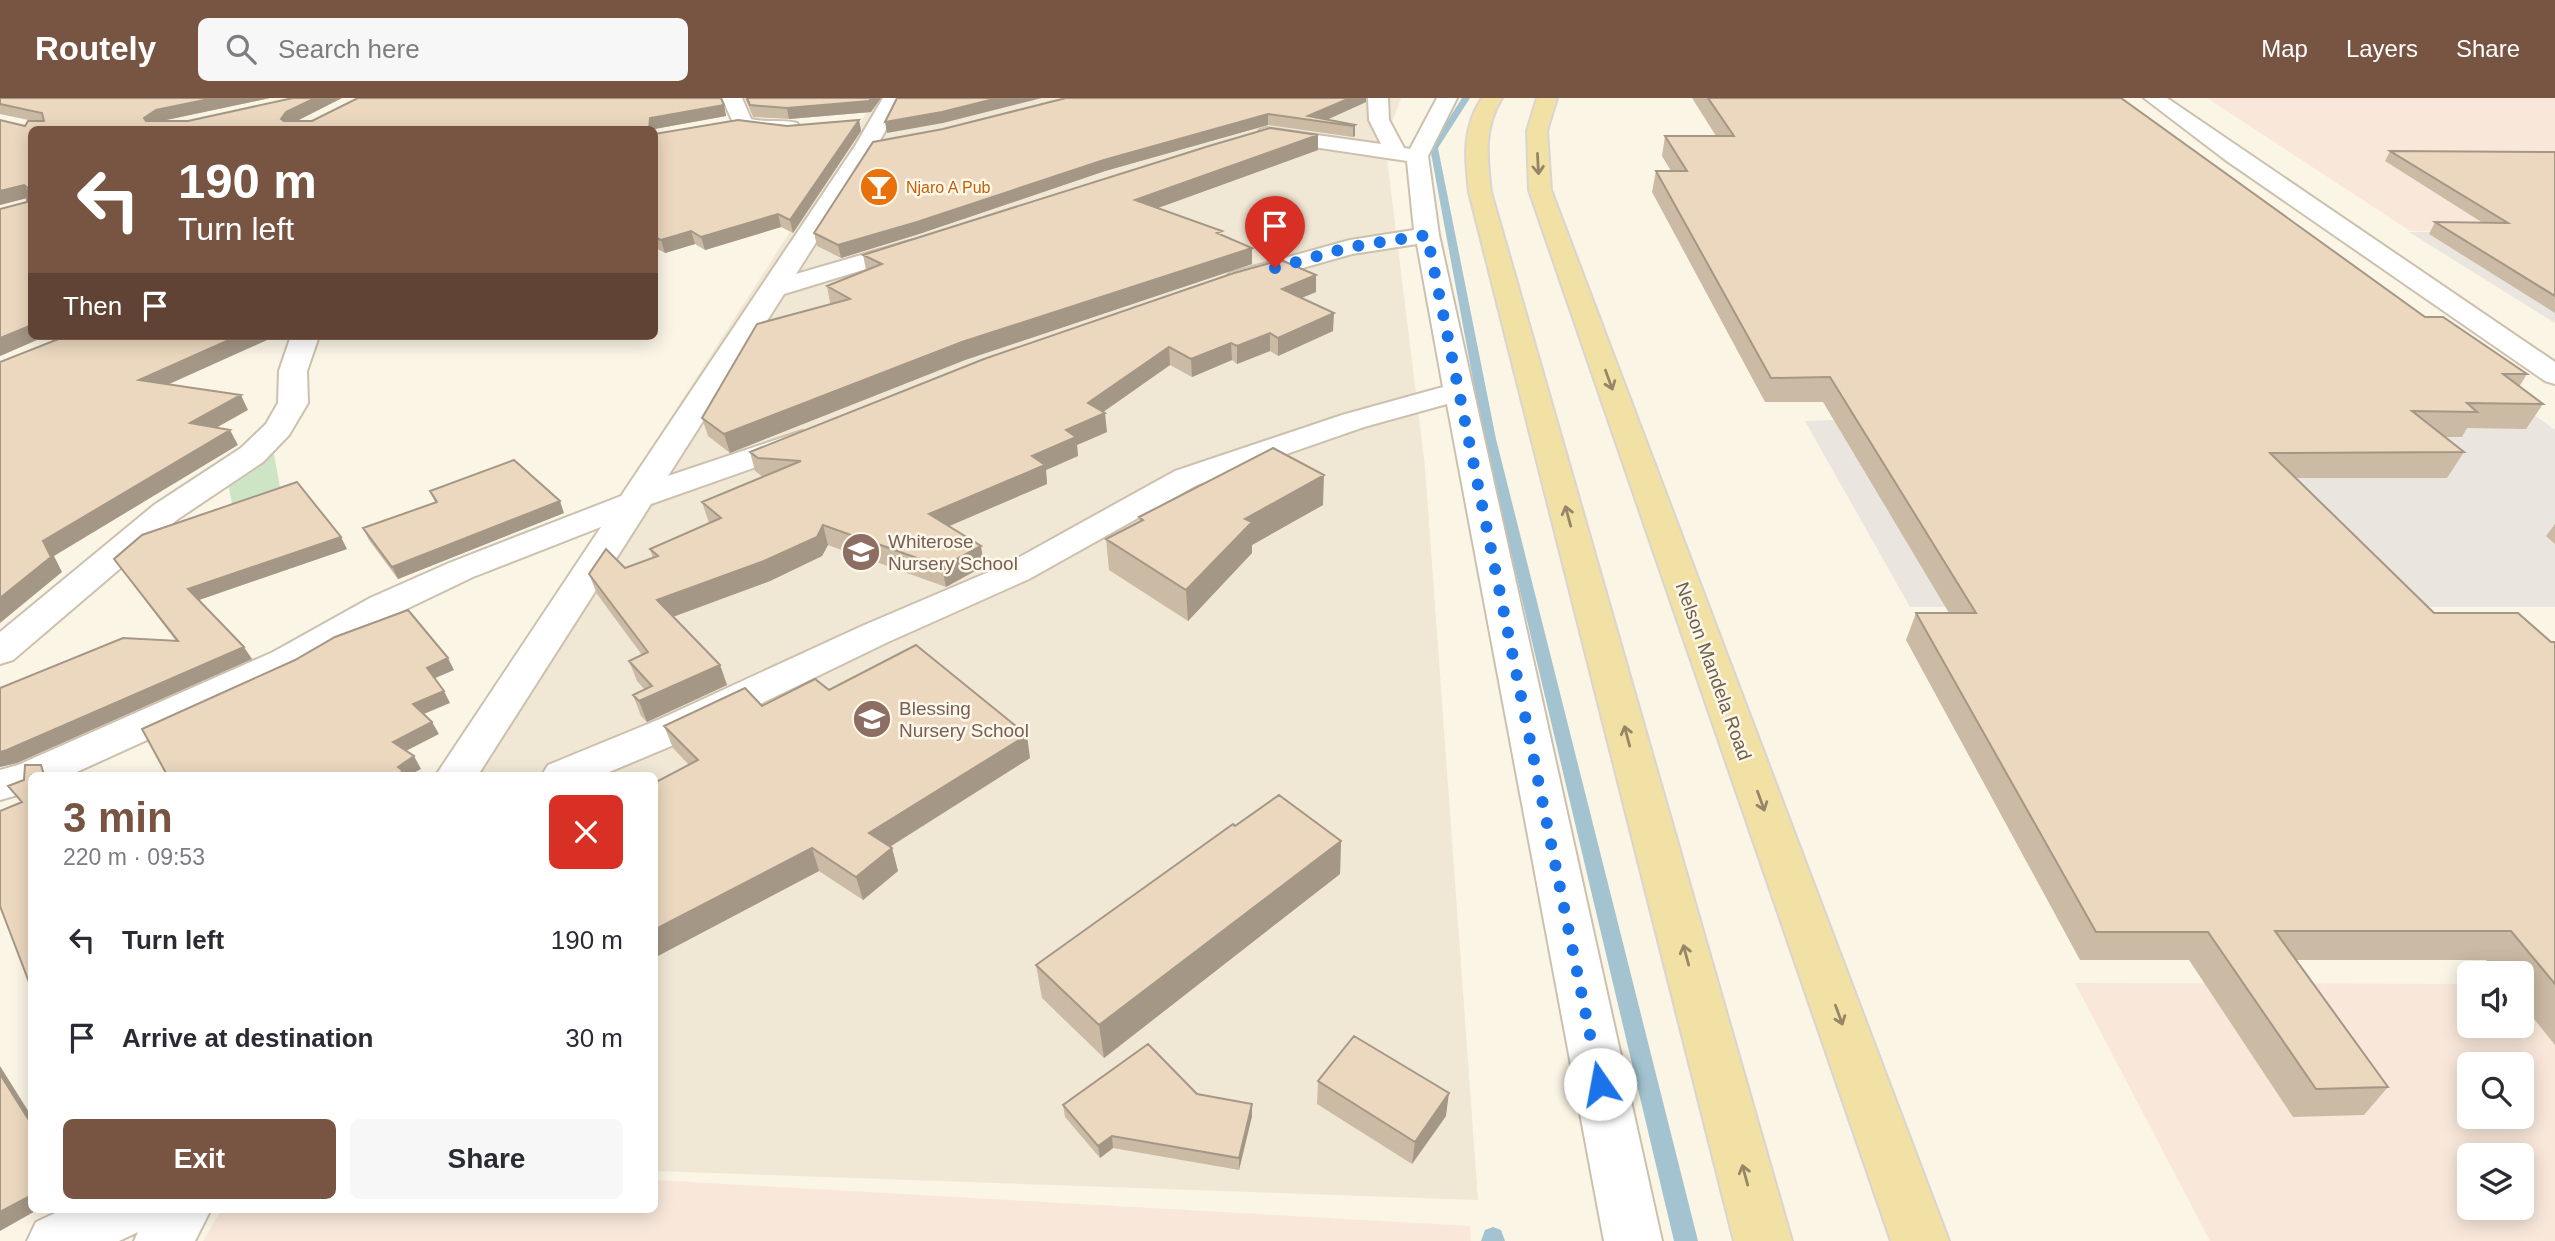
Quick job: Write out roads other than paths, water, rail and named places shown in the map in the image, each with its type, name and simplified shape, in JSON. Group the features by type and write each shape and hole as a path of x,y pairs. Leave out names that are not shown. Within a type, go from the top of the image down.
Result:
{"main road":[{"path":"1492,98 1482,111 1475,142 1480,192 1763,1241"},
{"name":"Nelson Mandela Road","path":"1547,98 1536,131 1540,190 1920,1241"}],"street":[{"path":"732,98 742,123"},
{"path":"1378,98 1379,120 1407,154 1427,235 1633,1241"},
{"path":"1407,154 1447,98"},
{"path":"2154,98 2232,155 2555,375"},
{"path":"720,125 742,123 762,128 813,126"},
{"path":"459,772 775,289 876,126"},
{"path":"1243,140 1269,134 1407,154"},
{"path":"1212,286 1350,247 1427,235"},
{"path":"775,289 929,242"},
{"path":"0,652 166,512 252,455 278,429 293,403 293,371 304,340"},
{"path":"570,772 674,729 875,634 1017,572 1186,478 1353,421 1458,392"},
{"path":"41,772 287,661 383,606 461,570 634,501 823,431"},
{"path":"0,785 28,777"},
{"path":"56,1241 119,1213"},
{"path":"163,1241 180,1213"}],"waterway":[{"path":"1466,98 1434,148 1490,439 1686,1241"}],"place":[{"name":"Njaro A Pub","path":"879,187"},
{"name":"Whiterose Nursery School","path":"861,552"},
{"name":"Blessing Nursery School","path":"872,719"}]}
